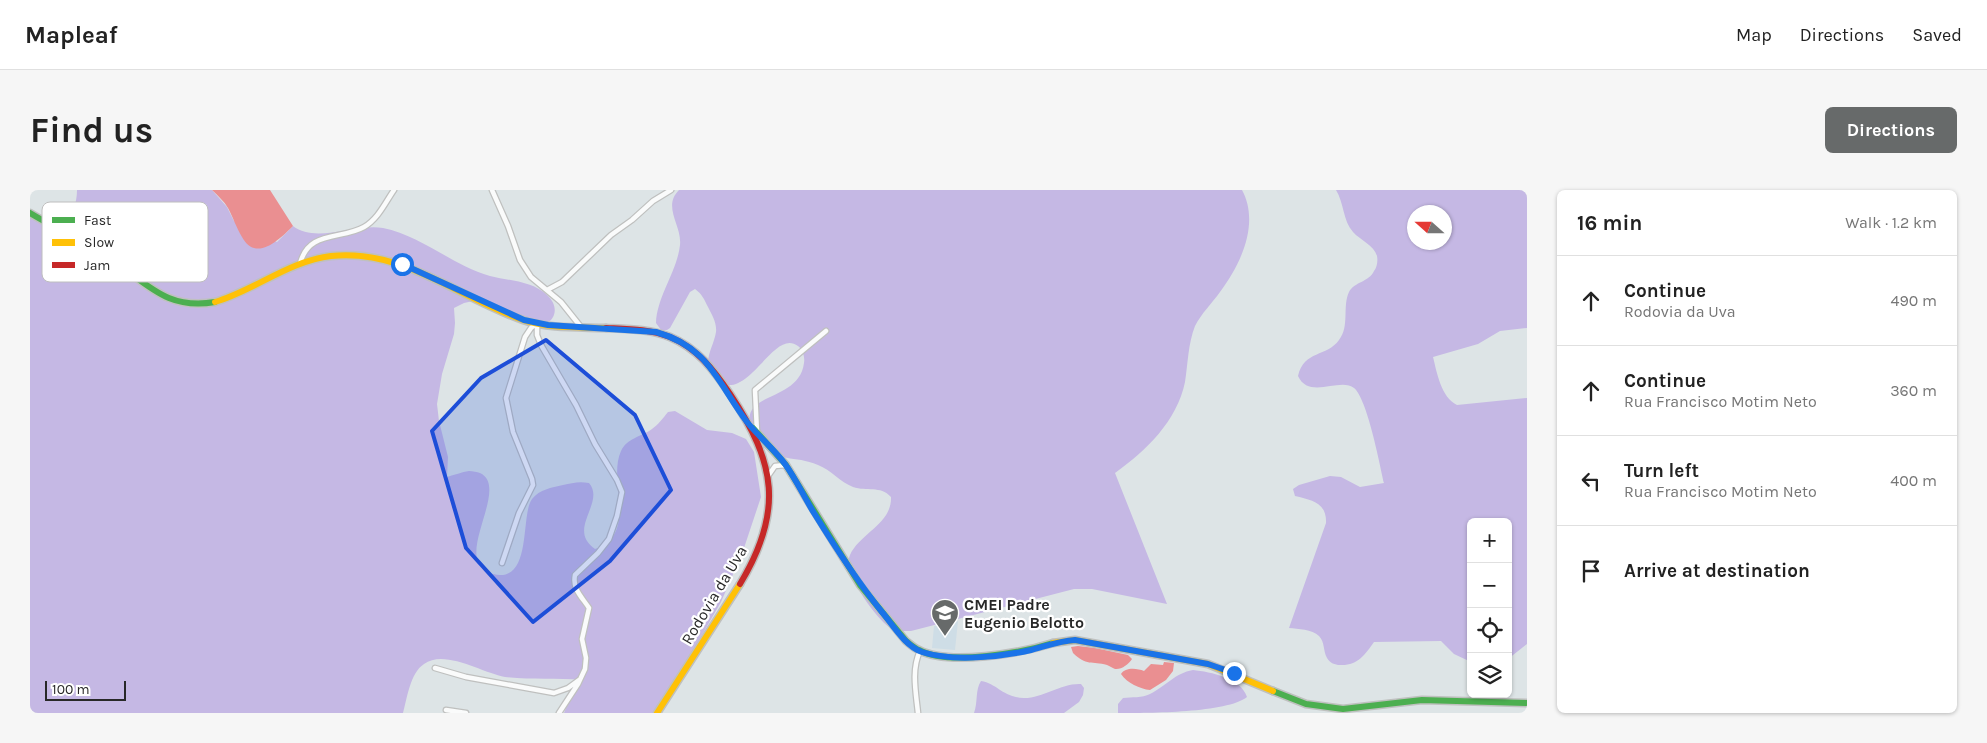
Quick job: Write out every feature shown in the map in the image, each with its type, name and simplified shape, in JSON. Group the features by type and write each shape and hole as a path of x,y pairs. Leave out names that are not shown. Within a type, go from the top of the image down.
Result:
{"street":[{"path":"300,264 302,254 309,246 327,236 352,231 370,222 394,190"},
{"path":"492,190 520,260 531,277 561,302 581,327"},
{"path":"547,290 562,282 611,234 632,220 653,201 671,190"},
{"name":"Rodovia da Uva","path":"30,213 42,220"},
{"name":"Rodovia da Uva","path":"143,282 168,298 182,303 205,304 228,298 300,264 323,258 356,256 394,262 410,267 512,315 537,323 656,332 679,340 692,348 707,362 748,422 762,453 768,477 767,513 764,531 757,551 737,588 657,713"},
{"path":"502,564 519,513 533,485 511,425 506,398 524,337 537,323"},
{"path":"537,323 537,335 541,345 576,405 622,492 617,516 609,539 598,553 575,575 574,584 589,608 582,639 586,664 580,679 559,713"},
{"path":"757,432 755,390 826,331"},
{"path":"748,422 786,465 860,585 906,641 920,651 942,656 971,657 1013,653 1058,641 1075,640 1208,664 1306,704 1319,707 1343,709 1422,700 1527,703"},
{"path":"768,477 775,466 786,465"},
{"path":"918,713 915,682 916,660 920,651"},
{"path":"435,668 466,677 554,693 568,688 580,679"},
{"path":"446,710 466,713"}],"highlighted area":[{"path":"546,340 635,415 671,490 610,561 533,622 466,548 432,431 481,378"}],"shaded area":[{"path":"77,190 212,190 227,207 234,221 277,242 293,226 302,231 313,233 372,227 383,228 411,237 476,271 528,284 547,295 553,302 555,310 553,318 546,324 473,301 454,308 454,334 442,374 437,404 448,457 447,477 472,471 480,473 488,481 489,494 476,556 481,567 493,574 506,574 514,569 520,559 526,519 532,499 542,491 550,488 582,482 589,483 593,491 593,499 584,533 587,541 595,549 608,542 616,532 619,519 617,477 621,451 631,440 648,432 668,412 675,411 707,430 732,433 746,439 754,452 761,497 743,551 721,602 657,713 564,713 571,696 582,680 505,677 464,663 442,659 424,664 415,673 403,713 30,713 30,216 42,220 42,282 208,282 208,202 75,202"},
{"path":"212,190 270,190 293,226 282,237 268,246 254,248 248,245 242,237 230,211"},
{"path":"679,190 1242,190 1249,216 1246,243 1228,281 1195,326 1185,382 1175,410 1168,422 1149,445 1115,473 1167,604 1092,589 1074,589 911,631 892,629 883,622 861,594 855,583 849,563 850,555 855,547 886,514 890,506 891,497 882,491 853,487 818,465 774,454 760,443 754,433 750,420 752,410 759,403 791,385 800,376 804,361 803,354 798,346 790,343 781,345 746,378 737,383 727,385 717,381 709,370 708,359 715,337 716,325 701,295 695,289 690,292 670,328 661,330 656,323 660,303 675,265 680,245 680,238 672,210 674,196"},
{"path":"1336,190 1527,190 1527,328 1500,331 1478,344 1433,357 1443,391 1457,405 1527,398 1527,644 1512,656 1512,518 1467,518 1467,660 1454,654 1441,641 1374,642 1356,662 1336,665 1327,658 1319,636 1313,632 1289,628 1326,523 1326,516 1321,507 1313,501 1295,496 1293,489 1299,485 1330,476 1341,477 1360,487 1384,483 1368,418 1359,394 1348,385 1309,386 1303,383 1298,376 1305,362 1328,349 1339,340 1344,329 1349,292 1354,286 1372,275 1377,264 1377,256 1373,249 1356,235 1345,217"},
{"name":"CMEI Padre Eugenio Belotto","path":"958,621 955,650 932,648 934,626"},
{"path":"1078,646 1128,655 1132,659 1120,669 1115,669 1107,665 1082,660 1073,653 1071,647"},
{"path":"1164,662 1174,663 1173,671 1166,680 1150,690 1134,685 1121,674 1125,670 1131,669 1144,671 1151,664 1163,665"},
{"path":"1193,670 1216,674 1232,681 1244,690 1247,697 1237,702 1206,709 1118,713 1118,704 1123,698 1147,695 1181,674"},
{"path":"981,681 1010,695 1024,698 1039,696 1074,684 1081,684 1084,688 1079,702 1064,713 974,713"}],"traffic: fast":[{"path":"30,213 42,220"},
{"path":"141,282 168,298 182,302 197,304 215,302"},
{"path":"753,428 786,465 860,585 906,641 914,647 932,655 966,657 1023,651 1053,643"},
{"path":"1273,691 1306,704 1343,709 1422,700 1527,703"}],"traffic: slow":[{"path":"215,302 230,297 286,270 316,259 331,256 357,256 407,267 499,311 533,323 554,326 606,328"},
{"path":"657,713 740,584"},
{"path":"1053,643 1075,640 1208,664 1273,691"}],"traffic: jam":[{"path":"606,328 655,332 689,347 718,377 745,419 765,465 769,488 768,510 763,533 754,558 740,584"}],"place":[{"name":"CMEI Padre Eugenio Belotto","path":"945,637"}],"route":[{"path":"402,264 524,320 548,325 656,332 679,340 692,348 707,362 748,422 786,465 860,585 906,641 920,651 942,656 971,657 1013,653 1058,641 1075,640 1126,650 1160,654 1208,664 1234,673"}]}
